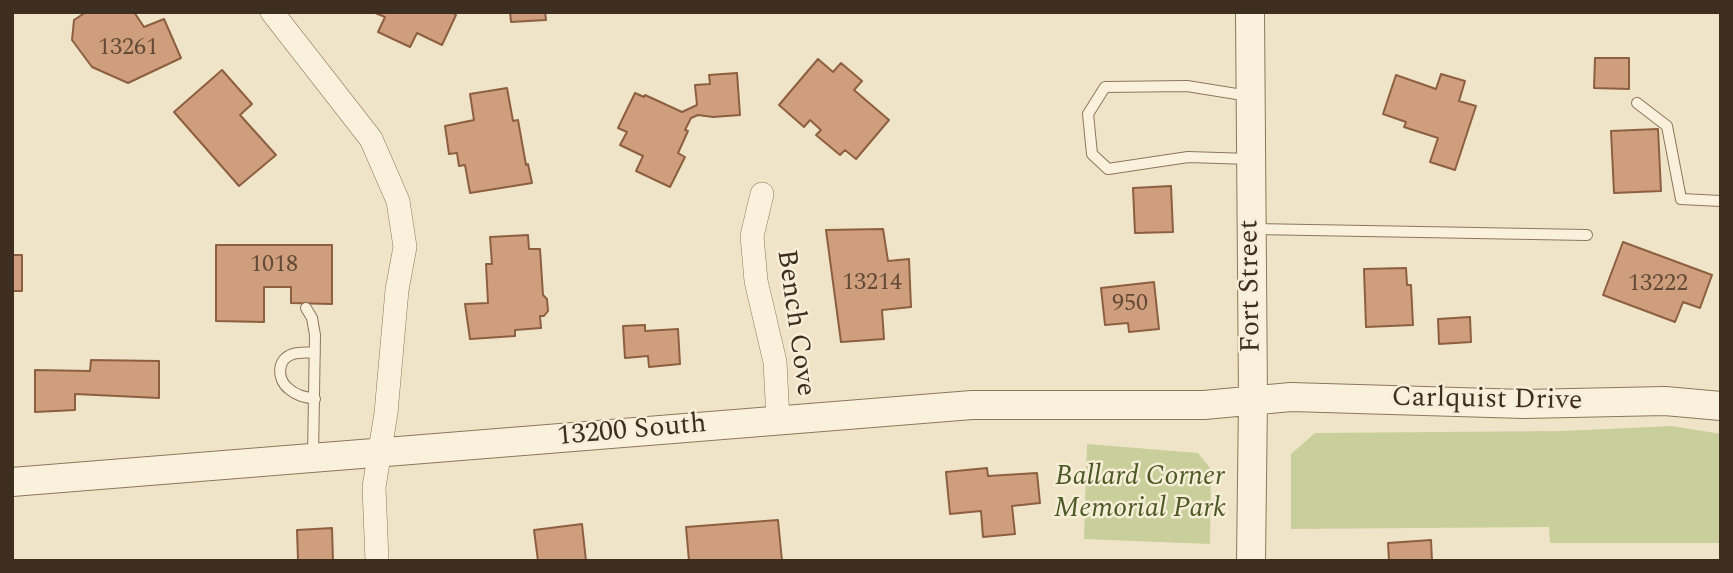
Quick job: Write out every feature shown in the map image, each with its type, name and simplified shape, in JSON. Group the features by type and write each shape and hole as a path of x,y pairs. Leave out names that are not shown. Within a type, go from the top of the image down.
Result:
{"street":[{"path":"271,12 371,139 398,201 405,247 397,290 386,413 373,487 377,561"},
{"name":"Fort Street","path":"1250,12 1253,400 1251,561"},
{"name":"Bench Cove","path":"762,194 752,236 757,281 775,362 778,420"},
{"name":"Carlquist Drive","path":"1253,400 1292,397 1524,404 1665,401 1721,406"},
{"name":"13200 South","path":"12,482 972,405 1204,405 1253,400"}],"lane":[{"path":"1249,96 1187,86 1105,87 1088,114 1092,154 1108,169 1188,157 1250,159"},
{"path":"1637,103 1667,126 1681,199 1721,201"},
{"path":"1251,229 1587,235"},
{"path":"306,309 312,318 315,352 313,459"},
{"path":"314,399 298,395 287,388 280,373 281,364 293,354 315,352"}],"green space":[{"path":"1672,426 1721,434 1721,543 1550,543 1549,527 1291,529 1291,454 1315,433 1563,431"},
{"name":"Ballard Corner Memorial Park","path":"1087,444 1198,453 1211,469 1210,544 1084,539"}],"building":[{"path":"86,12 134,12 144,27 164,19 181,58 128,83 92,67 72,40 74,20"},
{"path":"373,12 451,12 456,15 442,45 417,33 410,47 378,32 385,17"},
{"path":"510,12 545,12 546,20 511,22"},
{"path":"1595,58 1629,58 1629,89 1594,88"},
{"path":"818,59 833,72 841,63 862,81 854,90 889,120 856,159 845,150 840,155 816,135 821,130 810,120 804,127 779,105"},
{"path":"222,70 252,104 240,115 276,155 239,186 174,112"},
{"path":"737,73 740,115 698,115 691,118 678,153 685,157 670,187 636,171 643,156 620,145 627,132 618,128 635,93 682,112 697,105 695,85 710,84 709,75"},
{"path":"1441,74 1465,81 1459,101 1476,106 1455,170 1430,162 1438,138 1404,127 1406,122 1383,114 1396,75 1436,89"},
{"path":"507,88 513,121 518,120 532,183 470,193 465,165 459,166 457,153 449,154 445,126 474,120 470,94"},
{"path":"1658,129 1661,191 1614,193 1611,131"},
{"path":"1171,186 1173,232 1135,233 1133,188"},
{"path":"883,229 888,261 909,259 911,307 882,310 884,339 841,342 826,230"},
{"path":"528,235 529,249 540,249 543,295 547,299 548,311 544,316 540,316 541,328 515,330 515,336 470,339 465,304 488,303 486,264 492,264 490,237"},
{"path":"1623,242 1712,275 1700,308 1683,302 1675,322 1603,295"},
{"path":"216,245 332,245 332,304 291,303 291,287 264,287 264,322 216,321"},
{"path":"12,255 22,255 22,291 12,291"},
{"path":"1406,268 1407,285 1411,285 1413,325 1366,327 1364,269"},
{"path":"1154,282 1159,329 1129,332 1128,323 1105,325 1101,288"},
{"path":"1470,317 1471,342 1439,344 1438,319"},
{"path":"645,325 645,331 678,329 680,364 649,367 648,356 625,358 623,326"},
{"path":"91,360 159,361 159,398 75,394 75,410 35,412 35,370 90,371"},
{"path":"987,468 988,476 1037,473 1040,503 1012,506 1015,534 983,537 981,511 950,514 946,472"},
{"path":"778,520 782,561 689,561 686,527"},
{"path":"582,524 586,561 538,561 534,530"},
{"path":"332,528 333,561 280,561 298,560 297,530"},
{"path":"1431,540 1432,561 1389,561 1388,543"}]}
